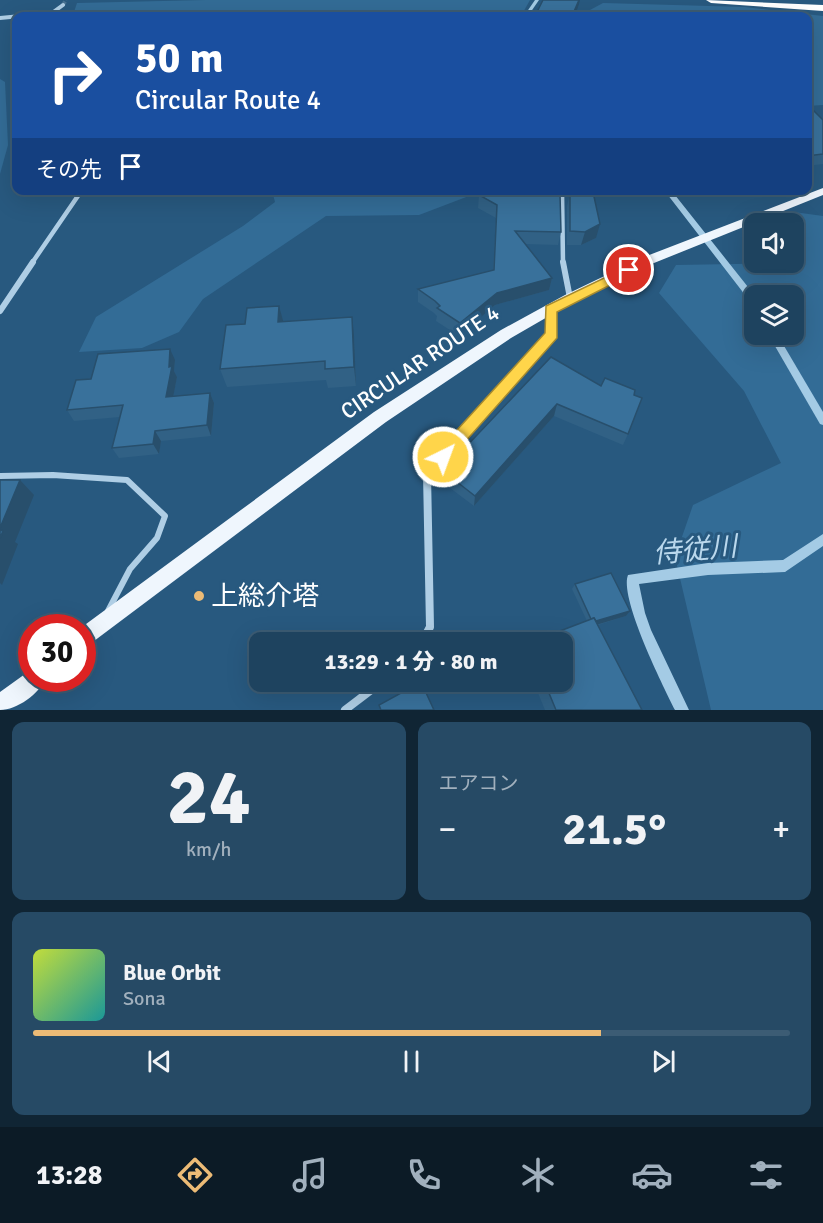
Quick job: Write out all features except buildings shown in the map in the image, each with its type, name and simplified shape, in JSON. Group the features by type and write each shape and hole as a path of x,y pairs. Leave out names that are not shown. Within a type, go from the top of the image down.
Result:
{"highway":[{"path":"711,0 823,8"}],"main road":[{"name":"CIRCULAR ROUTE 4","path":"96,629 380,417 506,334 570,298 649,260 823,191"},
{"path":"0,706 18,692"}],"street":[{"path":"53,12 63,5"},
{"path":"0,311 79,195"},
{"path":"562,195 563,269 570,298"},
{"path":"427,632 430,627 427,474 552,335 551,310"},
{"path":"345,710 368,692"}],"lane":[{"path":"0,476 53,475 127,480 165,516 157,538 130,569 100,626"}],"shaded area":[{"path":"205,0 530,0 523,12 74,12 77,3"},
{"path":"603,3 745,7 788,12 590,12"},
{"path":"812,15 823,16 823,105 812,106"},
{"path":"0,79 5,82 8,145 0,174"},
{"path":"273,195 472,195 419,215 326,216 203,299 179,332 142,348 79,352 96,317 243,226 275,202"},
{"path":"804,213 823,216 823,710 711,710 675,557 693,505 781,463 744,391 659,293 676,265 744,264 744,273 804,273"}],"waterway":[{"name":"侍従川","path":"529,12 537,0"},
{"name":"侍従川","path":"671,195 744,288"},
{"name":"侍従川","path":"778,345 823,421"},
{"name":"侍従川","path":"682,710 645,630 632,579 708,569 785,566 823,539"}],"tunnel":[{"path":"63,5 66,0"}],"place":[{"name":"上総介塔","path":"199,596"}],"route":[{"path":"443,457 552,335 551,310 570,298 629,270"}]}
